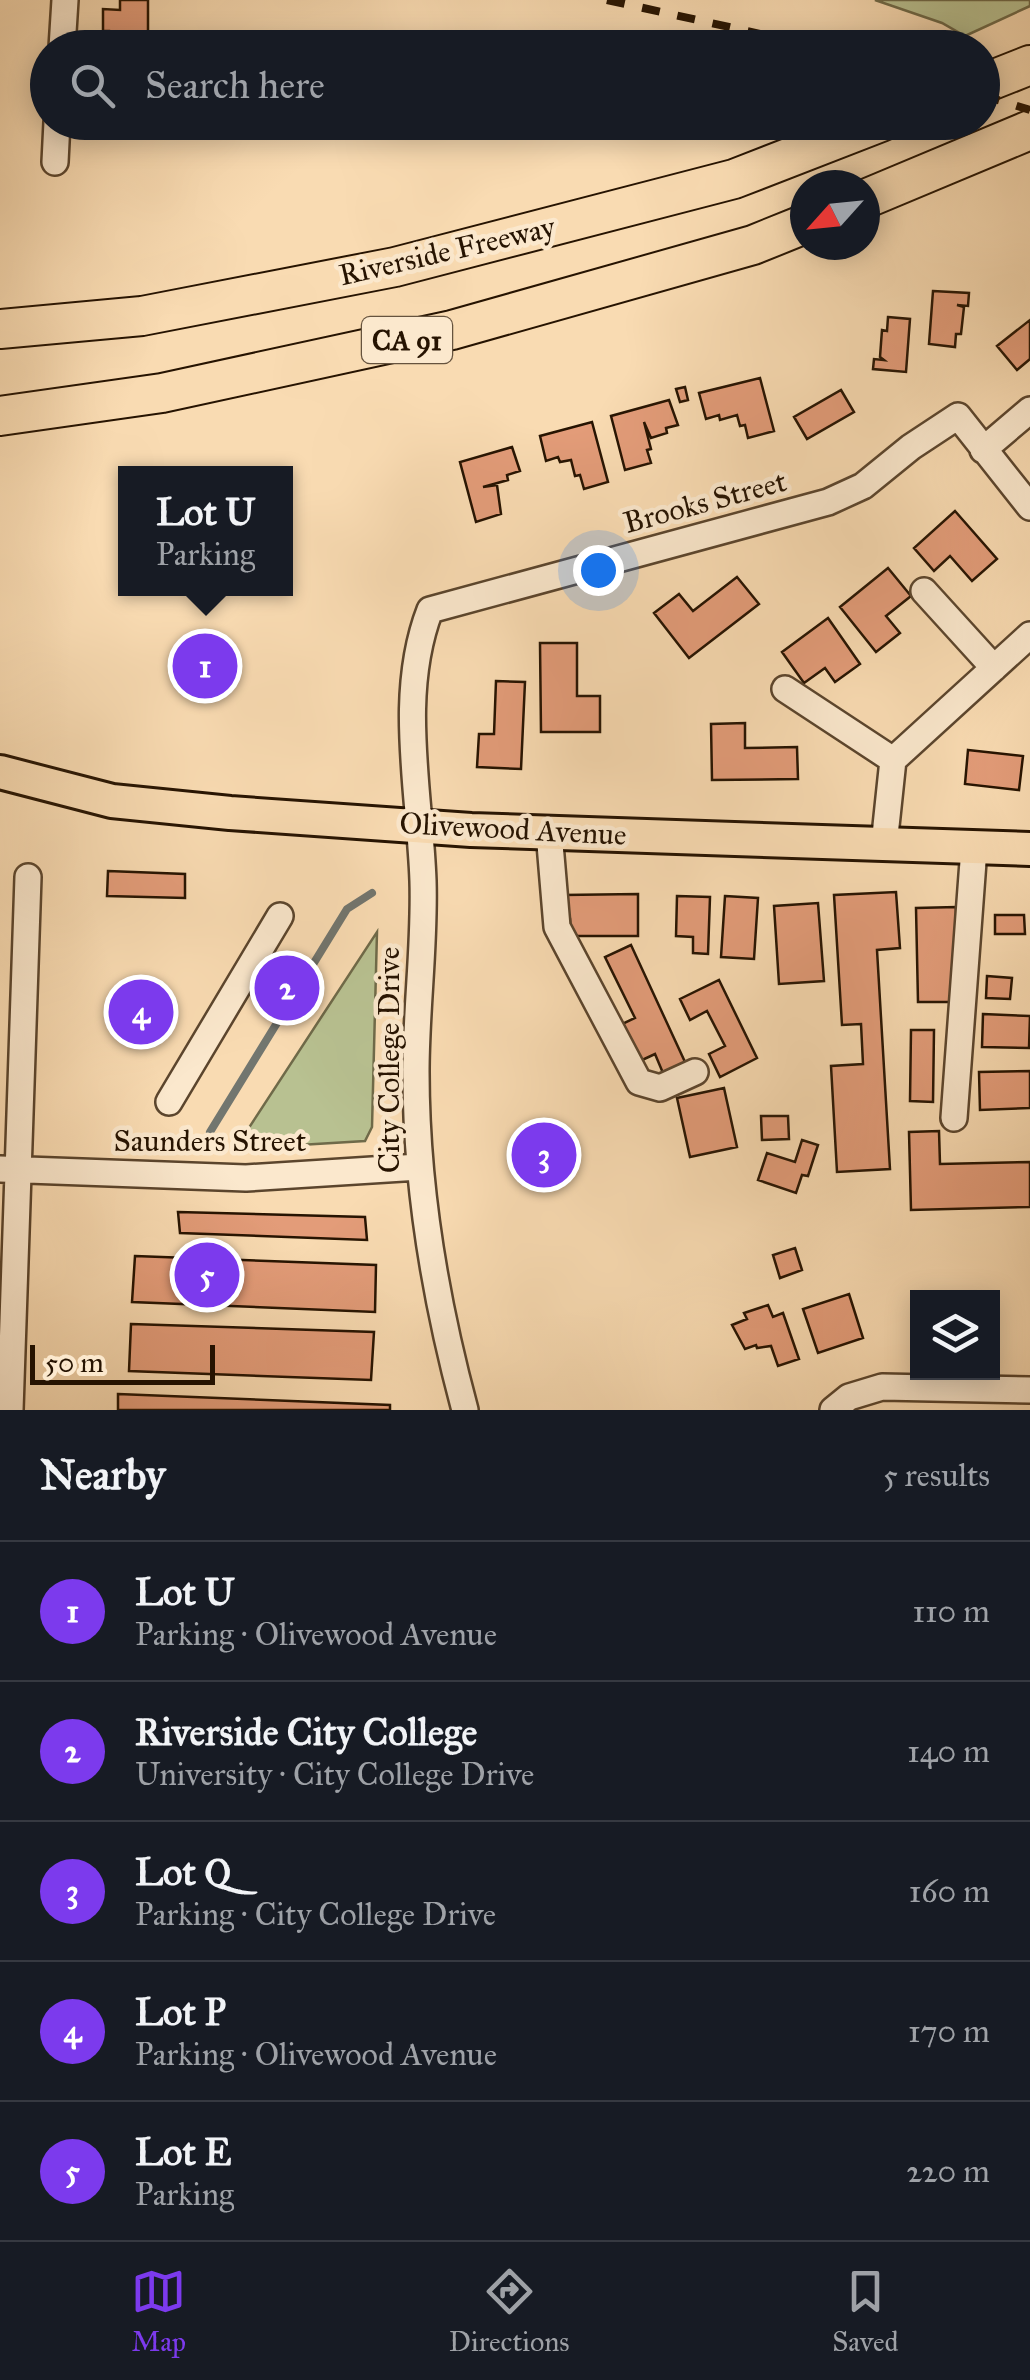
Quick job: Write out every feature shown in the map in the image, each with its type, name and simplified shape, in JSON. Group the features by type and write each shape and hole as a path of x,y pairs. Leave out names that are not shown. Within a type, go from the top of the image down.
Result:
{"highway":[{"path":"1000,76 1030,64"},
{"path":"880,193 1030,130"},
{"name":"Riverside Freeway","path":"0,329 142,316 395,267 734,180 836,140"},
{"name":"CA 91","path":"0,416 162,393 452,330 753,245 790,230"}],"main road":[{"name":"Olivewood Avenue","path":"0,772 112,801 230,813 417,826 1030,850"}],"street":[{"path":"63,30 65,0"},
{"path":"55,162 57,140"},
{"path":"984,450 1030,410"},
{"name":"Brooks Street","path":"417,826 417,643 430,610 828,502 863,486 958,416 1030,507"},
{"path":"924,591 994,668"},
{"path":"884,845 893,760 1030,636"},
{"path":"785,689 893,760"},
{"name":"City College Drive","path":"417,826 423,882 416,1068 420,1167 432,1265 465,1410"},
{"path":"549,832 557,927 639,1082 660,1088 695,1072"},
{"path":"954,1118 974,848"},
{"path":"10,1410 9,1170 28,878"},
{"path":"170,1102 280,916"},
{"name":"Saunders Street","path":"9,1170 246,1178 420,1167"},
{"path":"833,1410 849,1396 882,1387 933,1399 1030,1390"}],"green space":[{"path":"875,0 1030,0 1030,6 978,30 954,30"},
{"path":"377,932 372,1127 365,1141 235,1149"}],"building":[{"path":"120,0 148,0 148,30 103,30 103,9 120,10"},
{"path":"933,291 969,293 968,306 957,305 964,307 955,347 929,344"},
{"path":"888,317 910,319 906,372 873,369 874,359 884,360 880,357 882,330 887,331"},
{"path":"1030,320 1030,359 1017,370 997,346"},
{"path":"760,378 774,431 748,438 737,415 706,419 699,393"},
{"path":"685,387 688,400 680,402 676,389"},
{"path":"841,390 854,412 807,439 794,417"},
{"path":"669,400 678,425 651,438 644,422 651,463 625,470 611,416"},
{"path":"592,422 608,482 584,489 571,460 560,462 558,457 546,461 540,436"},
{"path":"512,447 520,471 507,475 508,480 483,487 497,485 501,514 476,522 460,462"},
{"path":"955,511 997,559 972,581 950,556 934,571 914,548"},
{"path":"888,568 911,596 886,616 900,633 876,652 840,607"},
{"path":"737,577 759,604 689,658 654,613 679,594 693,611"},
{"path":"828,618 860,664 835,682 825,668 804,683 782,652"},
{"path":"540,643 577,643 577,696 600,696 600,732 541,732"},
{"path":"496,681 525,682 521,769 477,767 479,734 494,734"},
{"path":"745,723 745,748 797,747 798,779 712,780 711,724"},
{"path":"968,750 1023,756 1019,790 965,784"},
{"path":"108,871 185,874 185,898 107,896"},
{"path":"896,892 900,948 877,950 890,1169 837,1172 831,1066 863,1064 861,1024 842,1025 834,895"},
{"path":"638,894 638,936 571,936 570,919 563,919 563,895"},
{"path":"677,896 710,897 708,954 693,953 693,937 676,936"},
{"path":"725,896 758,898 754,959 721,957"},
{"path":"818,903 824,981 779,984 774,906"},
{"path":"956,907 957,1002 918,1002 916,908"},
{"path":"995,915 1024,915 1025,934 995,934"},
{"path":"631,945 685,1062 663,1073 655,1054 640,1061 622,1024 635,1018 605,957"},
{"path":"987,976 1012,978 1010,999 986,998"},
{"path":"719,980 757,1058 720,1077 709,1054 725,1046 707,1011 690,1020 680,999"},
{"path":"983,1014 1030,1016 1029,1048 982,1047"},
{"path":"911,1030 934,1030 933,1102 910,1101"},
{"path":"1030,1071 1030,1108 980,1110 979,1072"},
{"path":"724,1088 737,1147 690,1157 677,1098"},
{"path":"761,1116 788,1116 789,1139 762,1140"},
{"path":"939,1131 940,1164 1030,1162 1030,1207 911,1210 909,1132"},
{"path":"802,1140 818,1145 808,1176 802,1175 796,1193 758,1180 767,1153 795,1162"},
{"path":"178,1212 365,1217 367,1240 180,1233"},
{"path":"795,1248 802,1270 780,1278 773,1255"},
{"path":"135,1256 376,1265 375,1312 132,1302"},
{"path":"849,1294 863,1338 818,1353 803,1309"},
{"path":"768,1305 773,1317 783,1313 799,1359 778,1366 771,1346 745,1349 732,1325 747,1319 744,1313"},
{"path":"131,1324 374,1332 371,1380 129,1371"},
{"path":"118,1394 390,1405 390,1410 118,1410"}],"waterway":[{"path":"210,1132 347,909 372,893"}],"railway":[{"path":"607,0 743,30"},
{"path":"1000,101 1030,110"}],"place":[{"name":"Lot U","path":"205,666"},
{"name":"Riverside City College","path":"287,988"},
{"name":"Lot P","path":"141,1012"},
{"name":"Lot Q","path":"544,1155"},
{"name":"Lot E","path":"207,1275"}]}
